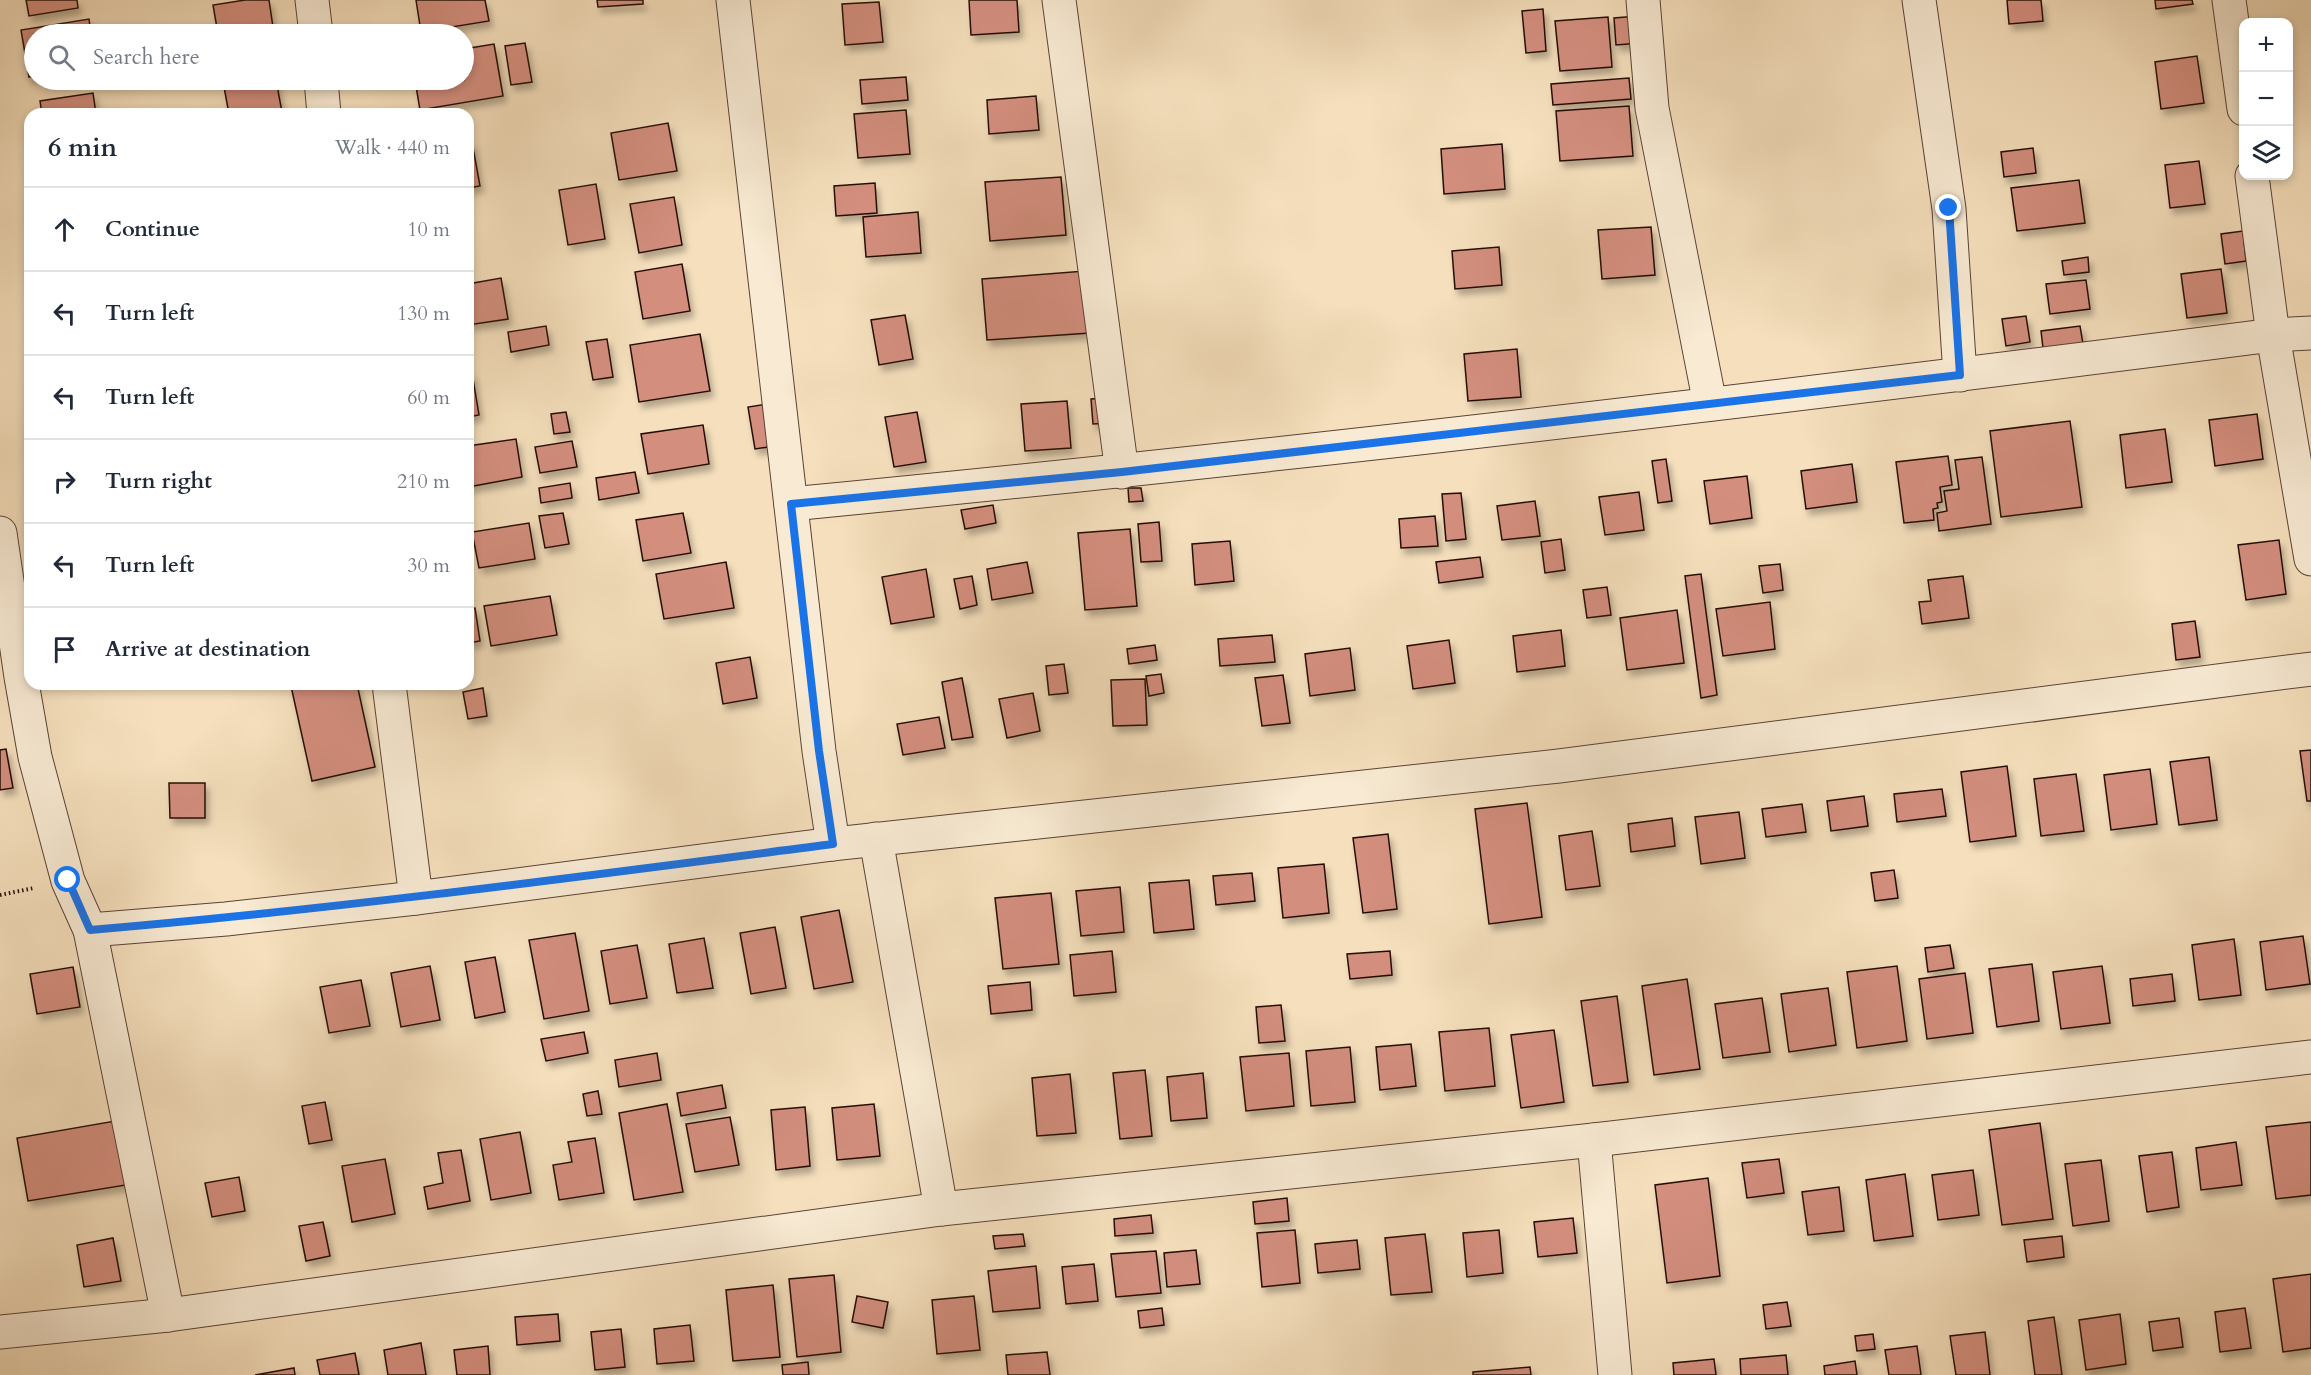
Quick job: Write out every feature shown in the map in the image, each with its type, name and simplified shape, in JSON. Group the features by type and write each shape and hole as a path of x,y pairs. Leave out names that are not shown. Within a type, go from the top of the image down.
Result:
{"street":[{"path":"312,0 314,24"},
{"path":"733,0 819,751 833,844"},
{"path":"1059,0 1122,472"},
{"path":"1643,0 1652,108 1710,404"},
{"path":"1919,0 1949,208 1960,375"},
{"path":"2229,0 2239,73"},
{"path":"322,90 323,108"},
{"path":"2253,180 2273,335 2311,559"},
{"path":"791,504 1122,472 1960,375 2273,335 2311,333"},
{"path":"0,534 21,677 36,757 68,880 90,930 168,1315"},
{"path":"90,930 226,919 416,898 876,839 1559,766 2311,669"},
{"path":"390,690 416,898"},
{"path":"876,839 941,1209"},
{"path":"0,1332 168,1315 941,1209 1594,1140 2311,1057"},
{"path":"1594,1140 1615,1375"}],"building":[{"path":"26,0 77,0 78,8 29,16"},
{"path":"245,0 269,0 273,24 216,24 213,5"},
{"path":"416,0 485,0 489,21 470,24 420,24"},
{"path":"597,0 643,0 643,4 598,7"},
{"path":"969,0 1017,0 1019,32 971,35"},
{"path":"2007,0 2041,0 2043,21 2009,24"},
{"path":"2155,0 2192,0 2193,4 2156,9"},
{"path":"879,2 883,42 845,45 842,4"},
{"path":"1543,9 1546,51 1526,53 1522,11"},
{"path":"1638,16 1640,43 1616,45 1614,18"},
{"path":"1608,17 1612,67 1560,71 1555,21"},
{"path":"89,19 90,24 58,24"},
{"path":"21,30 24,30 24,48"},
{"path":"525,43 532,82 511,85 505,46"},
{"path":"494,44 503,96 420,108 417,90 474,90 474,47"},
{"path":"2197,56 2204,103 2161,109 2155,62"},
{"path":"906,77 908,100 862,104 860,80"},
{"path":"1629,78 1631,99 1553,105 1551,84"},
{"path":"225,90 278,90 281,108 228,108"},
{"path":"93,93 95,108 41,108 40,101"},
{"path":"1036,96 1039,130 989,134 987,100"},
{"path":"1629,106 1633,156 1560,161 1556,111"},
{"path":"906,110 910,154 858,158 854,114"},
{"path":"668,123 677,171 619,180 611,133"},
{"path":"1502,144 1505,189 1444,194 1441,149"},
{"path":"2033,148 2036,173 2004,177 2001,152"},
{"path":"474,153 480,186 474,187"},
{"path":"2199,161 2205,204 2170,208 2165,165"},
{"path":"1061,177 1066,235 990,241 985,182"},
{"path":"2079,180 2085,223 2017,231 2011,188"},
{"path":"875,183 877,213 836,216 834,186"},
{"path":"596,184 605,239 568,245 559,190"},
{"path":"674,197 682,245 639,253 630,204"},
{"path":"918,212 921,253 866,257 863,217"},
{"path":"1651,227 1655,275 1602,279 1598,230"},
{"path":"2243,231 2246,261 2225,264 2221,234"},
{"path":"1499,247 1502,285 1455,289 1452,251"},
{"path":"2088,257 2089,272 2064,275 2062,261"},
{"path":"682,264 690,311 643,319 635,272"},
{"path":"2221,269 2227,313 2187,318 2181,274"},
{"path":"1085,271 1090,333 987,340 982,279"},
{"path":"501,278 508,319 474,324 474,283"},
{"path":"2086,280 2090,309 2050,314 2046,284"},
{"path":"905,315 913,359 879,365 871,320"},
{"path":"2026,316 2030,342 2006,346 2002,319"},
{"path":"546,326 549,345 511,352 508,332"},
{"path":"2080,326 2083,344 2043,348 2041,331"},
{"path":"700,334 710,391 639,402 630,345"},
{"path":"607,339 613,377 593,380 586,342"},
{"path":"1517,349 1521,397 1468,401 1464,354"},
{"path":"474,385 479,415 474,416"},
{"path":"1109,398 1111,423 1093,424 1091,399"},
{"path":"1067,401 1071,448 1025,451 1021,404"},
{"path":"767,404 775,446 755,449 748,407"},
{"path":"566,412 570,432 554,434 551,414"},
{"path":"917,412 926,462 894,467 885,417"},
{"path":"2257,414 2263,459 2215,466 2209,420"},
{"path":"2070,421 2082,507 2001,517 1990,431"},
{"path":"703,425 709,464 648,474 641,434"},
{"path":"2165,429 2172,482 2126,488 2120,435"},
{"path":"516,439 522,477 474,486 474,445"},
{"path":"572,441 577,467 540,473 535,447"},
{"path":"1948,456 1952,485 1940,487 1942,502 1937,503 1938,508 1933,509 1934,520 1904,523 1896,462"},
{"path":"1982,457 1991,524 1939,531 1937,513 1947,511 1944,491 1959,489 1955,460"},
{"path":"1666,459 1672,501 1658,503 1652,461"},
{"path":"1852,464 1857,502 1806,509 1801,471"},
{"path":"635,472 639,493 599,500 596,478"},
{"path":"1747,476 1752,518 1710,524 1704,481"},
{"path":"570,483 572,498 541,503 539,488"},
{"path":"1128,488 1141,488 1143,501 1129,502"},
{"path":"1639,492 1644,530 1605,535 1599,497"},
{"path":"1461,493 1466,539 1446,541 1442,494"},
{"path":"1535,501 1540,536 1502,540 1497,506"},
{"path":"993,505 996,523 965,529 961,510"},
{"path":"563,513 569,544 545,548 539,516"},
{"path":"683,513 691,553 643,561 636,520"},
{"path":"1435,516 1438,546 1401,548 1399,519"},
{"path":"1159,522 1162,561 1141,562 1138,524"},
{"path":"529,523 535,559 479,568 474,532"},
{"path":"1130,529 1137,606 1085,610 1078,533"},
{"path":"1561,539 1565,570 1545,573 1541,542"},
{"path":"2279,540 2286,594 2246,600 2238,545"},
{"path":"1230,541 1234,581 1195,585 1192,544"},
{"path":"1480,557 1483,577 1439,583 1436,562"},
{"path":"726,562 734,608 664,619 656,574"},
{"path":"1027,562 1033,593 992,600 987,569"},
{"path":"1780,564 1783,590 1763,593 1759,566"},
{"path":"926,569 934,617 891,624 882,577"},
{"path":"1701,574 1717,695 1701,698 1685,576"},
{"path":"972,576 977,605 960,609 954,579"},
{"path":"1963,576 1969,618 1922,624 1919,602 1931,601 1928,580"},
{"path":"1607,587 1611,615 1587,618 1583,590"},
{"path":"550,596 557,635 491,646 484,606"},
{"path":"1770,602 1775,649 1723,656 1716,609"},
{"path":"474,608 480,641 474,642"},
{"path":"1677,610 1684,663 1627,670 1620,618"},
{"path":"2195,621 2200,657 2176,660 2172,624"},
{"path":"1561,630 1565,666 1517,672 1513,636"},
{"path":"1272,635 1275,662 1220,666 1218,639"},
{"path":"1449,640 1455,683 1413,689 1407,646"},
{"path":"1155,645 1157,660 1129,664 1127,649"},
{"path":"1350,648 1355,690 1310,696 1305,654"},
{"path":"750,657 757,698 723,704 716,663"},
{"path":"1064,664 1068,693 1049,695 1046,666"},
{"path":"1161,674 1164,693 1149,696 1146,676"},
{"path":"1283,675 1290,723 1262,726 1255,678"},
{"path":"962,678 973,737 952,740 942,682"},
{"path":"1145,679 1147,725 1113,726 1111,680"},
{"path":"483,688 487,716 468,719 463,692"},
{"path":"292,690 358,690 375,767 312,781"},
{"path":"1033,693 1040,731 1007,738 999,699"},
{"path":"939,717 945,748 903,755 897,724"},
{"path":"6,749 13,788 0,790 0,750"},
{"path":"2311,750 2311,801 2307,801 2300,751"},
{"path":"2209,757 2217,820 2179,825 2170,762"},
{"path":"2007,766 2016,836 1970,842 1961,772"},
{"path":"2150,769 2157,824 2111,830 2104,775"},
{"path":"2076,774 2084,831 2041,836 2034,779"},
{"path":"169,783 205,783 205,818 170,818"},
{"path":"1942,789 1946,816 1897,822 1894,794"},
{"path":"1864,796 1868,826 1831,831 1827,801"},
{"path":"1527,803 1542,917 1489,924 1475,809"},
{"path":"1802,804 1806,832 1766,837 1762,809"},
{"path":"1739,812 1745,858 1701,864 1695,817"},
{"path":"1672,818 1675,846 1631,852 1628,824"},
{"path":"1592,831 1600,886 1566,890 1559,836"},
{"path":"1388,834 1397,909 1363,913 1353,838"},
{"path":"1324,864 1329,913 1283,918 1278,868"},
{"path":"1894,870 1898,898 1875,901 1871,873"},
{"path":"1252,873 1255,901 1216,905 1213,876"},
{"path":"1189,880 1194,929 1154,933 1149,883"},
{"path":"1120,887 1124,932 1081,936 1076,891"},
{"path":"1051,893 1059,964 1003,969 995,898"},
{"path":"839,910 853,982 814,989 801,917"},
{"path":"775,927 786,988 751,994 740,933"},
{"path":"575,933 589,1011 544,1019 529,940"},
{"path":"2303,936 2310,984 2266,990 2260,942"},
{"path":"704,938 713,988 677,993 669,944"},
{"path":"2234,939 2241,995 2199,1000 2192,945"},
{"path":"637,945 647,998 610,1004 601,951"},
{"path":"1950,945 1954,968 1928,972 1925,948"},
{"path":"1112,951 1116,992 1074,996 1070,955"},
{"path":"1390,951 1392,975 1350,979 1347,954"},
{"path":"495,957 505,1012 475,1018 465,962"},
{"path":"2032,964 2039,1021 1997,1027 1989,969"},
{"path":"430,966 440,1020 401,1027 391,973"},
{"path":"1897,966 1907,1041 1857,1048 1847,972"},
{"path":"2102,966 2110,1023 2061,1029 2053,972"},
{"path":"73,967 80,1007 37,1014 30,974"},
{"path":"1965,973 1973,1033 1927,1039 1919,979"},
{"path":"2172,974 2175,1001 2133,1006 2130,979"},
{"path":"1687,979 1700,1069 1654,1075 1642,986"},
{"path":"361,980 370,1026 329,1033 320,987"},
{"path":"1030,982 1032,1010 991,1014 988,986"},
{"path":"1828,988 1836,1045 1789,1052 1781,994"},
{"path":"1617,996 1628,1082 1593,1086 1581,1001"},
{"path":"1762,998 1770,1052 1723,1058 1715,1004"},
{"path":"1281,1005 1285,1041 1259,1043 1256,1007"},
{"path":"1489,1028 1495,1086 1445,1091 1439,1032"},
{"path":"1554,1030 1564,1102 1521,1108 1511,1035"},
{"path":"584,1032 588,1053 546,1061 541,1039"},
{"path":"1411,1044 1416,1086 1380,1090 1376,1047"},
{"path":"1350,1047 1355,1102 1311,1106 1306,1051"},
{"path":"657,1053 661,1080 619,1087 615,1060"},
{"path":"1289,1053 1294,1106 1246,1111 1240,1057"},
{"path":"1145,1070 1152,1136 1120,1139 1113,1073"},
{"path":"1203,1073 1207,1118 1171,1121 1167,1077"},
{"path":"1070,1074 1076,1133 1037,1136 1032,1078"},
{"path":"722,1085 726,1108 681,1116 677,1093"},
{"path":"598,1091 602,1114 587,1116 583,1094"},
{"path":"325,1102 332,1140 309,1144 302,1106"},
{"path":"667,1104 683,1192 634,1200 619,1113"},
{"path":"874,1104 880,1156 837,1160 832,1108"},
{"path":"805,1107 810,1166 776,1170 771,1110"},
{"path":"730,1117 739,1165 695,1172 686,1124"},
{"path":"115,1121 126,1185 28,1201 17,1138"},
{"path":"2311,1122 2311,1195 2276,1199 2266,1127"},
{"path":"2040,1123 2053,1219 2002,1225 1989,1130"},
{"path":"520,1132 531,1193 491,1200 480,1139"},
{"path":"595,1138 604,1193 559,1200 553,1165 572,1162 568,1142"},
{"path":"2236,1142 2242,1185 2201,1190 2196,1148"},
{"path":"461,1150 470,1201 428,1209 424,1187 443,1183 438,1153"},
{"path":"2172,1152 2179,1207 2147,1212 2139,1156"},
{"path":"385,1159 395,1214 352,1222 342,1166"},
{"path":"1779,1159 1784,1193 1747,1198 1742,1163"},
{"path":"2101,1160 2109,1221 2073,1226 2065,1164"},
{"path":"1973,1170 1979,1215 1938,1220 1932,1175"},
{"path":"1905,1174 1913,1236 1874,1241 1866,1180"},
{"path":"239,1177 245,1211 212,1217 205,1183"},
{"path":"1708,1178 1720,1276 1667,1283 1655,1185"},
{"path":"1839,1187 1844,1231 1808,1235 1802,1192"},
{"path":"1287,1198 1289,1221 1255,1224 1253,1202"},
{"path":"1151,1215 1153,1233 1115,1236 1114,1219"},
{"path":"1573,1218 1577,1253 1538,1257 1534,1222"},
{"path":"323,1222 330,1256 306,1261 299,1226"},
{"path":"1295,1230 1300,1283 1262,1287 1257,1233"},
{"path":"1499,1230 1503,1273 1467,1277 1463,1233"},
{"path":"1023,1234 1025,1246 995,1249 993,1236"},
{"path":"1425,1234 1432,1292 1391,1295 1385,1238"},
{"path":"2062,1236 2064,1257 2027,1262 2024,1240"},
{"path":"113,1238 121,1281 84,1287 77,1245"},
{"path":"1357,1240 1360,1269 1318,1273 1315,1244"},
{"path":"1196,1250 1200,1284 1167,1287 1164,1253"},
{"path":"1156,1251 1161,1293 1116,1297 1111,1254"},
{"path":"1094,1264 1098,1301 1066,1304 1062,1267"},
{"path":"1036,1266 1040,1308 993,1312 988,1271"},
{"path":"2311,1274 2311,1348 2283,1352 2273,1279"},
{"path":"834,1275 841,1352 797,1357 789,1279"},
{"path":"773,1285 780,1357 733,1361 726,1290"},
{"path":"857,1296 888,1302 883,1328 852,1322"},
{"path":"974,1296 980,1350 937,1354 932,1300"},
{"path":"1787,1302 1791,1326 1766,1329 1763,1305"},
{"path":"1162,1308 1164,1325 1140,1328 1138,1311"},
{"path":"2245,1308 2251,1348 2220,1352 2215,1312"},
{"path":"558,1314 560,1341 517,1345 515,1317"},
{"path":"2120,1314 2126,1364 2086,1370 2079,1320"},
{"path":"2054,1317 2062,1375 2035,1375 2028,1321"},
{"path":"2179,1318 2183,1347 2153,1351 2149,1322"},
{"path":"690,1325 694,1361 657,1364 654,1329"},
{"path":"621,1329 625,1367 595,1370 591,1332"},
{"path":"1985,1332 1990,1375 1956,1375 1950,1336"},
{"path":"1873,1334 1875,1349 1857,1351 1855,1336"},
{"path":"421,1343 426,1375 388,1375 384,1350"},
{"path":"488,1346 490,1375 457,1375 454,1350"},
{"path":"1917,1346 1921,1375 1889,1375 1885,1350"},
{"path":"1047,1352 1050,1375 1008,1375 1006,1355"},
{"path":"355,1353 359,1375 320,1375 317,1360"},
{"path":"1786,1355 1788,1375 1741,1375 1740,1359"},
{"path":"1714,1359 1716,1375 1674,1375 1673,1363"},
{"path":"1855,1361 1857,1375 1825,1375 1824,1366"},
{"path":"808,1362 809,1375 783,1375 782,1365"},
{"path":"1530,1367 1531,1375 1473,1375 1473,1372"},
{"path":"294,1368 295,1375 255,1375"}],"route":[{"path":"68,880 90,930 226,919 416,898 833,844 819,751 791,504 1122,472 1960,375 1949,208"}]}
